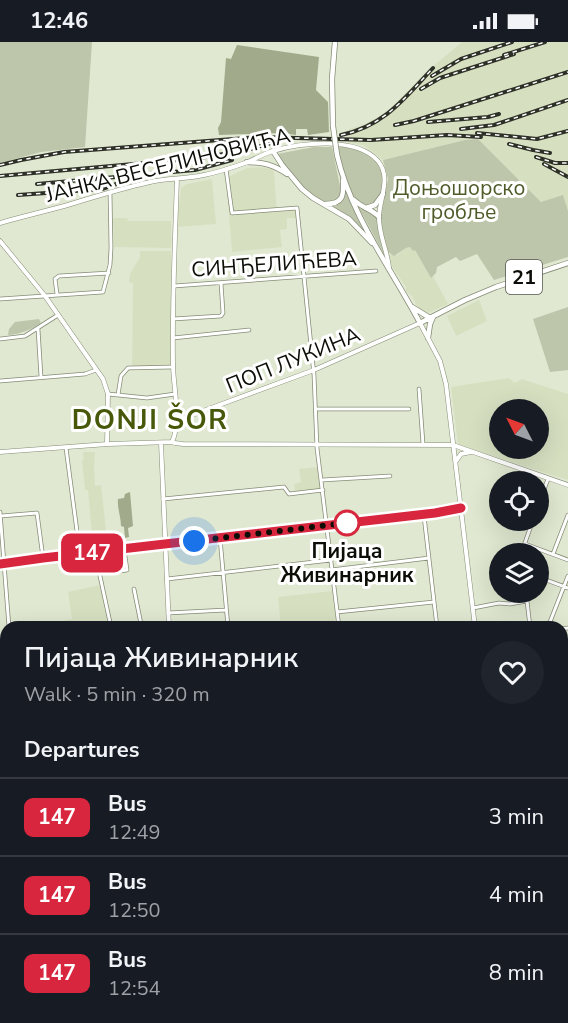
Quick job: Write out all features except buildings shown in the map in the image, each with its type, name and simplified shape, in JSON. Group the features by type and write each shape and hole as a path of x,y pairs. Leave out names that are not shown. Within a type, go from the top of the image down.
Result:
{"main road":[{"path":"335,42 332,79 333,126 342,174 350,196 375,244 420,323"},
{"path":"273,151 302,189 349,219 375,244"},
{"path":"247,162 272,165 291,177"},
{"path":"323,204 332,204 341,199 342,174"},
{"path":"366,208 375,205 383,194"},
{"path":"350,196 361,206 375,212 379,218"},
{"name":"21","path":"420,323 496,287 568,263"},
{"path":"411,306 432,317 428,338"}],"street":[{"name":"ЈАНКА ВЕСЕЛИНОВИЋА","path":"0,223 153,181 203,175 226,169 273,151 298,146 342,145 363,151 375,158 383,169 385,177 379,218 389,268"},
{"path":"226,169 232,213 297,208 314,370 317,444 338,621"},
{"path":"172,442 176,421 173,319 177,179"},
{"path":"0,299 103,292 109,273 111,248 110,192"},
{"path":"0,241 44,295 104,382 108,394 107,444"},
{"name":"СИНЂЕЛИЋЕВА","path":"174,286 376,271"},
{"path":"57,294 56,279 59,276 109,273"},
{"path":"173,319 221,316 223,313 221,283"},
{"path":"0,339 21,337 38,329 58,315"},
{"path":"420,323 444,374 474,621"},
{"name":"ПОП ЛУКИНА","path":"176,421 314,370 420,323"},
{"path":"38,329 41,378"},
{"path":"173,338 249,330"},
{"path":"118,395 122,376 128,368 173,367"},
{"path":"0,381 85,374 97,370"},
{"path":"419,389 423,444"},
{"path":"108,394 147,398 175,394"},
{"path":"316,409 410,409"},
{"path":"161,442 169,621"},
{"path":"0,452 161,442 453,445 525,471"},
{"path":"66,448 80,554"},
{"path":"455,462 461,454 472,452"},
{"path":"322,480 390,476"},
{"path":"549,479 568,486"},
{"path":"163,500 284,487 289,494 323,490"},
{"path":"2,564 424,515 461,508"},
{"path":"8,621 2,564 0,514 37,513 43,558"},
{"path":"424,515 436,621"},
{"path":"553,554 568,515"},
{"path":"220,538 228,621"},
{"path":"120,571 127,570 124,549"},
{"path":"95,553 110,621"},
{"path":"549,553 568,560"},
{"path":"332,570 429,558"},
{"path":"167,579 331,560"},
{"path":"551,621 566,587 568,576"},
{"path":"549,581 566,587"},
{"path":"134,589 140,621"},
{"path":"337,612 434,602"},
{"path":"473,608 499,603 516,603"},
{"path":"527,603 529,621"},
{"path":"168,614 227,610"}],"shaded area":[{"path":"462,42 568,42 568,211 541,202 478,139 465,140 383,160 363,145 349,143 349,129 363,125 391,108 425,73"},
{"path":"237,45 319,57 316,90 328,102 329,132 308,135 307,129 296,129 296,135 282,133 219,135 226,58 231,59"},
{"path":"247,168 272,169 274,172 277,212 295,210 296,218 287,218 287,229 280,230 282,247 232,252 226,178"},
{"path":"212,179 216,224 177,227 181,188 187,184"},
{"path":"127,218 128,221 171,221 171,248 114,247 113,219"},
{"path":"410,247 415,250 431,277 433,276 448,304 426,314 418,308 412,296 406,292 406,287 390,264 389,254 397,255"},
{"path":"140,251 171,251 171,366 132,366 133,283 129,282 130,274 140,257"},
{"path":"479,300 487,321 456,336 447,316"},
{"path":"509,378 515,383 522,379 568,394 568,480 549,474 549,471 540,471 502,459 549,459 549,399 489,399 489,455 458,445 451,387"},
{"path":"83,452 95,452 95,486 101,485 106,530 92,534 88,490 85,490"},
{"path":"318,467 321,489 295,492 294,484 301,482 299,469"},
{"path":"130,492 133,526 128,528 129,537 125,538 124,527 121,526 118,499 124,498 125,494"},
{"path":"100,585 107,621 62,621 72,619 68,592"},
{"path":"332,591 335,621 280,621 278,597"}],"green space":[{"path":"0,42 92,42 85,147 41,152 0,163"},
{"name":"Доњошорско гробље","path":"478,139 541,202 563,195 568,211 568,257 494,280 477,254 460,261 456,257 437,267 436,273 431,278 415,250 413,251 410,247 406,248 394,256 387,251 382,236 381,213 388,179 383,160 465,140"},
{"path":"338,146 364,153 377,162 383,178 380,196 376,203 364,206 352,195 344,174"},
{"path":"314,147 332,147 341,191 337,201 323,202 310,194 291,174 277,154"},
{"path":"346,188 365,232 348,217 331,207 340,202"},
{"path":"359,208 372,212 377,217 379,235 386,256 385,256"},
{"path":"568,307 568,370 550,372 533,319"},
{"path":"39,319 41,323 33,328 8,335 9,329 15,322"}],"railway":[{"path":"432,76 461,59 512,42"},
{"path":"504,55 545,42"},
{"path":"421,89 440,78 514,54"},
{"path":"341,135 369,125 392,110 433,68"},
{"path":"395,125 568,72"},
{"path":"461,129 494,125 568,100"},
{"path":"428,122 499,114"},
{"path":"477,133 537,139 568,131"},
{"path":"0,165 64,152 260,137 371,140 447,135 481,137"},
{"path":"0,176 200,158 247,150 278,141"},
{"path":"509,144 550,153"},
{"path":"536,157 555,163 568,163"},
{"path":"37,184 195,170 232,160"},
{"path":"544,164 568,177"},
{"path":"18,195 102,189 125,181"}],"bus line":[{"name":"147","path":"0,564 435,513 461,508"}],"place":[{"name":"Пијаца Живинарник","path":"347,523"}],"district":[{"name":"DONJI ŠOR","path":"150,420"}],"route":[{"path":"194,541 347,523"}]}
